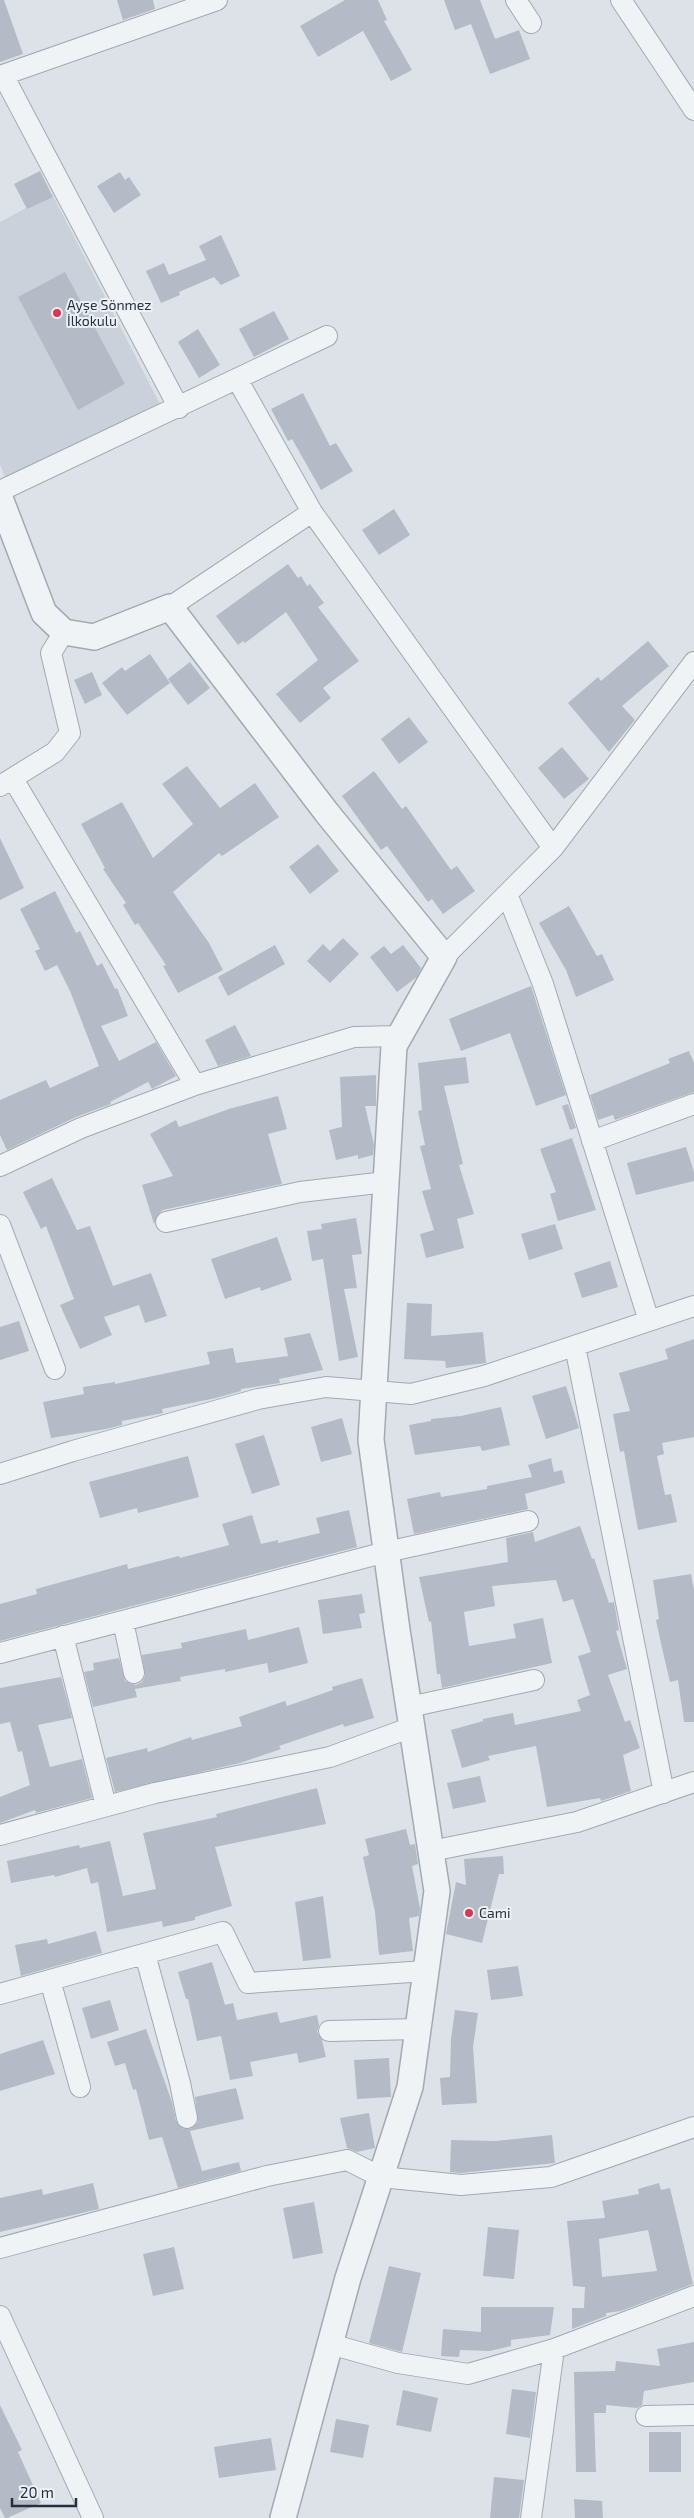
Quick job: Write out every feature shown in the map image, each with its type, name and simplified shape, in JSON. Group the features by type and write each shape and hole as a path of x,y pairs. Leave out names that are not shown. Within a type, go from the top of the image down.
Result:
{"street":[{"path":"179,408 1,75 216,0"},
{"path":"516,0 531,23"},
{"path":"621,0 694,110"},
{"path":"0,491 179,408 327,336"},
{"path":"237,380 312,512 553,848"},
{"path":"0,498 44,613 64,632 94,637 170,607 312,512"},
{"path":"170,607 327,813 444,957"},
{"path":"64,632 51,653 70,733 55,752 6,782 195,1085"},
{"path":"283,2518 330,2344 410,2087 437,1891 410,1717 371,1440 394,1046 444,957 553,848 694,662"},
{"path":"508,894 543,984 649,1321"},
{"path":"0,1166 81,1128 195,1085 354,1036 400,1036"},
{"path":"592,1141 694,1104"},
{"path":"166,1222 300,1192 386,1182"},
{"path":"0,1225 55,1369"},
{"path":"0,1474 73,1451 258,1399 326,1387 411,1394 484,1376 694,1306"},
{"path":"575,1346 664,1793"},
{"path":"0,1652 386,1552 528,1521"},
{"path":"123,1621 134,1673"},
{"path":"63,1636 106,1806"},
{"path":"0,1835 155,1794 330,1757 410,1717 534,1680"},
{"path":"431,1851 577,1822 694,1782"},
{"path":"0,1994 224,1932 248,1983 426,1972"},
{"path":"145,1954 180,2083 187,2118"},
{"path":"50,1980 80,2087"},
{"path":"329,2031 418,2029"},
{"path":"0,2248 267,2176 347,2160 381,2177 461,2185 551,2177 694,2127"},
{"path":"330,2344 398,2363 468,2374 554,2349 694,2296"},
{"path":"0,2316 93,2518"},
{"path":"531,2518 554,2349"},
{"path":"646,2416 694,2415"}],"shaded area":[{"name":"Ayşe Sönmez İlkokulu","path":"52,194 160,404 5,478 0,464 0,222"}],"building":[{"path":"0,0 4,0 23,54 0,62"},
{"path":"117,0 153,0 155,9 123,20"},
{"path":"345,0 378,0 387,20 384,21 412,70 391,81 363,31 318,57 300,26"},
{"path":"444,0 480,0 495,39 519,30 530,59 490,74 471,24 455,30"},
{"path":"40,171 53,197 27,209 14,184"},
{"path":"120,172 125,180 129,177 141,195 114,213 97,186"},
{"path":"221,235 240,276 221,285 214,277 179,292 180,295 161,303 146,271 164,263 169,275 206,260 199,246"},
{"path":"65,272 125,384 78,410 18,297"},
{"path":"274,311 289,339 254,357 239,329"},
{"path":"198,329 220,365 199,378 178,342"},
{"path":"303,393 330,446 336,443 353,471 321,490 292,439 288,441 271,409"},
{"path":"394,509 410,535 379,555 362,530"},
{"path":"288,564 298,578 301,576 307,586 310,584 324,603 318,607 359,661 323,688 331,698 300,723 276,694 318,660 286,612 245,643 243,641 238,645 216,616"},
{"path":"648,641 669,666 622,706 635,720 609,752 568,703 598,677 601,681"},
{"path":"150,654 170,683 127,715 102,683 122,667 125,671"},
{"path":"190,662 210,688 188,705 168,679"},
{"path":"92,672 102,695 85,704 74,680"},
{"path":"409,717 428,742 399,764 381,739"},
{"path":"562,747 589,779 564,799 538,768"},
{"path":"187,766 220,808 255,783 279,817 222,856 219,853 173,892 209,943 223,970 178,993 163,966 166,965 138,923 135,925 123,905 126,903 103,869 105,868 81,824 122,802 153,858 193,824 162,784"},
{"path":"374,771 402,809 406,806 451,870 457,866 475,891 443,914 432,899 428,902 387,846 381,850 342,796"},
{"path":"0,838 24,888 0,900"},
{"path":"318,844 339,871 310,894 289,867"},
{"path":"55,891 76,933 80,931 97,966 102,963 115,989 117,988 128,1016 101,1026 119,1061 156,1042 176,1076 152,1089 148,1082 110,1102 111,1104 76,1117 7,1150 0,1135 0,1100 46,1080 50,1088 99,1066 70,991 57,965 45,971 35,951 40,949 20,909"},
{"path":"569,906 597,956 602,954 614,980 576,997 566,970 539,923"},
{"path":"343,938 359,954 330,983 307,961 323,944 330,951"},
{"path":"275,945 285,964 228,996 218,977"},
{"path":"403,945 421,968 417,977 397,992 370,957 384,946 391,954"},
{"path":"531,986 566,1095 536,1106 510,1033 461,1051 449,1019"},
{"path":"235,1025 251,1056 218,1066 205,1040"},
{"path":"689,1051 694,1063 694,1092 615,1120 613,1115 598,1120 590,1095 670,1063 668,1059"},
{"path":"466,1057 469,1083 444,1086 463,1164 459,1165 474,1214 457,1219 464,1248 426,1258 420,1234 434,1230 422,1191 431,1189 420,1146 425,1145 418,1111 422,1110 418,1063"},
{"path":"376,1075 376,1106 365,1106 374,1145 373,1155 358,1159 358,1155 336,1160 329,1130 342,1127 340,1077"},
{"path":"278,1096 287,1129 268,1134 282,1184 163,1210 158,1214 154,1224 142,1185 173,1176 150,1134 176,1120 179,1127 229,1109"},
{"path":"568,1104 576,1128 570,1130 562,1106"},
{"path":"572,1138 596,1210 558,1221 550,1194 556,1192 540,1149"},
{"path":"686,1147 694,1172 694,1181 636,1195 627,1163"},
{"path":"52,1178 77,1230 90,1226 113,1286 151,1273 167,1316 145,1323 139,1305 104,1317 112,1335 80,1349 60,1305 74,1299 46,1226 41,1229 23,1192"},
{"path":"356,1218 362,1254 352,1255 357,1288 344,1289 358,1357 339,1361 323,1259 312,1261 307,1231 322,1229 321,1224"},
{"path":"555,1224 563,1249 529,1260 521,1234"},
{"path":"277,1237 292,1280 261,1291 260,1287 225,1299 211,1259"},
{"path":"610,1261 618,1287 582,1298 574,1273"},
{"path":"407,1303 432,1304 431,1336 483,1332 486,1363 446,1368 445,1361 404,1359"},
{"path":"19,1321 29,1351 0,1360 0,1327"},
{"path":"310,1333 323,1370 279,1379 280,1383 241,1389 241,1391 216,1398 162,1409 163,1413 122,1421 122,1425 106,1429 51,1438 43,1402 84,1394 83,1387 115,1382 115,1384 210,1364 207,1352 233,1348 236,1363 288,1356 284,1338"},
{"path":"694,1339 694,1437 662,1443 664,1454 657,1456 665,1495 671,1494 677,1522 638,1530 624,1451 620,1452 613,1414 630,1411 619,1373 668,1359 665,1349"},
{"path":"566,1386 579,1428 546,1439 532,1396"},
{"path":"501,1407 510,1445 482,1451 480,1446 415,1455 409,1425 431,1421 431,1419 461,1416"},
{"path":"342,1418 352,1454 321,1462 311,1427"},
{"path":"264,1435 280,1485 252,1494 235,1444"},
{"path":"188,1456 199,1497 138,1513 137,1508 100,1518 89,1482"},
{"path":"551,1458 554,1472 562,1470 565,1483 525,1494 528,1509 414,1534 407,1499 440,1492 441,1497 487,1489 487,1486 532,1477 528,1465"},
{"path":"349,1510 357,1547 0,1641 0,1604 37,1594 36,1589 127,1564 128,1569 229,1545 222,1524 252,1515 261,1544 278,1540 278,1543 320,1533 316,1518"},
{"path":"580,1526 592,1559 594,1558 609,1603 614,1602 619,1630 616,1631 627,1669 608,1675 625,1722 630,1720 640,1748 623,1755 631,1791 601,1801 600,1798 547,1807 536,1746 488,1756 490,1760 462,1768 451,1730 483,1721 483,1719 513,1713 515,1725 581,1711 577,1700 590,1695 578,1656 591,1652 573,1599 563,1602 556,1580 492,1586 495,1606 464,1612 469,1646 516,1638 513,1624 543,1618 552,1663 442,1688 440,1674 437,1674 431,1621 429,1622 419,1577 508,1562 506,1538 533,1532 535,1542"},
{"path":"691,1574 694,1590 694,1722 684,1722 678,1680 670,1682 662,1648 656,1620 659,1619 653,1580"},
{"path":"362,1594 365,1613 359,1614 362,1628 323,1634 318,1600"},
{"path":"299,1627 308,1663 269,1673 267,1663 225,1672 225,1669 180,1677 181,1681 135,1689 137,1697 93,1707 84,1672 94,1670 93,1663 119,1658 125,1681 136,1685 142,1682 145,1676 142,1655 182,1648 181,1643 246,1629 248,1640"},
{"path":"61,1677 72,1718 38,1725 50,1767 82,1759 92,1798 36,1813 35,1810 0,1823 0,1797 30,1785 22,1751 18,1752 10,1722 0,1724 0,1688"},
{"path":"362,1678 374,1718 344,1727 343,1724 279,1746 281,1749 240,1763 115,1792 106,1758 147,1748 148,1752 191,1737 192,1740 242,1726 239,1717 285,1701 287,1706 333,1690 332,1687"},
{"path":"480,1776 486,1802 453,1809 447,1783"},
{"path":"317,1788 326,1824 215,1847 232,1906 195,1917 195,1920 163,1927 162,1921 107,1932 98,1882 91,1884 87,1868 55,1877 54,1875 11,1883 7,1861 79,1845 80,1848 110,1841 123,1896 156,1889 143,1833 217,1817 216,1814"},
{"path":"406,1829 410,1845 415,1844 418,1864 412,1866 420,1908 419,1916 409,1918 413,1951 379,1955 375,1912 363,1857 369,1855 365,1839"},
{"name":"Cami","path":"503,1856 504,1874 499,1874 482,1943 446,1934 456,1882 466,1885 464,1859"},
{"path":"323,1896 331,1958 303,1961 295,1902"},
{"path":"96,1931 102,1953 21,1976 15,1945 47,1939 48,1944"},
{"path":"212,1962 225,2005 233,2003 237,2020 277,2012 280,2023 317,2015 319,2025 317,2032 322,2040 326,2057 299,2063 297,2053 250,2062 253,2076 230,2080 221,2036 197,2041 188,1999 186,1999 178,1972"},
{"path":"518,1966 523,1996 491,2000 487,1970"},
{"path":"110,2000 119,2030 91,2039 82,2008"},
{"path":"455,2010 478,2013 473,2047 477,2103 442,2105 440,2078 450,2077 451,2039"},
{"path":"146,2029 172,2102 176,2121 183,2129 190,2129 198,2122 195,2097 236,2088 244,2119 190,2131 202,2171 239,2162 241,2171 178,2188 162,2137 149,2140 136,2089 133,2090 125,2063 115,2066 107,2042"},
{"path":"43,2040 55,2074 0,2091 0,2054"},
{"path":"389,2058 391,2097 357,2099 354,2060"},
{"path":"369,2113 375,2148 357,2152 347,2148 340,2118"},
{"path":"552,2135 555,2163 461,2173 450,2172 451,2140 495,2141"},
{"path":"93,2183 99,2209 0,2232 0,2198 42,2189 43,2195"},
{"path":"659,2183 661,2190 670,2188 693,2284 621,2311 606,2313 606,2316 572,2329 572,2308 584,2308 585,2287 573,2286 567,2221 605,2218 602,2201 639,2194 638,2189","holes":["648,2230 657,2271 602,2277 599,2239"]},
{"path":"314,2202 323,2253 293,2259 283,2208"},
{"path":"488,2227 519,2230 514,2279 483,2276"},
{"path":"174,2247 184,2289 153,2296 143,2254"},
{"path":"389,2266 421,2273 402,2352 369,2343"},
{"path":"481,2307 554,2307 550,2335 511,2340 511,2346 490,2351 460,2350 459,2357 441,2356 443,2329 481,2332"},
{"path":"694,2342 694,2382 644,2391 642,2405 637,2408 606,2405 606,2413 594,2413 596,2472 576,2472 574,2372 615,2371 616,2361 660,2366 657,2349"},
{"path":"512,2389 536,2392 530,2438 506,2434"},
{"path":"403,2390 438,2398 431,2432 396,2425"},
{"path":"0,2405 22,2450 18,2452 41,2503 7,2518 5,2518 0,2508"},
{"path":"336,2419 369,2425 363,2458 330,2452"},
{"path":"649,2432 681,2432 681,2472 649,2472"},
{"path":"271,2438 276,2470 219,2478 214,2447"},
{"path":"494,2477 524,2480 519,2518 490,2518"},
{"path":"574,2499 602,2501 603,2518 575,2518"}],"place":[{"name":"Ayşe Sönmez İlkokulu","path":"57,313"},
{"name":"Cami","path":"469,1913"}]}
